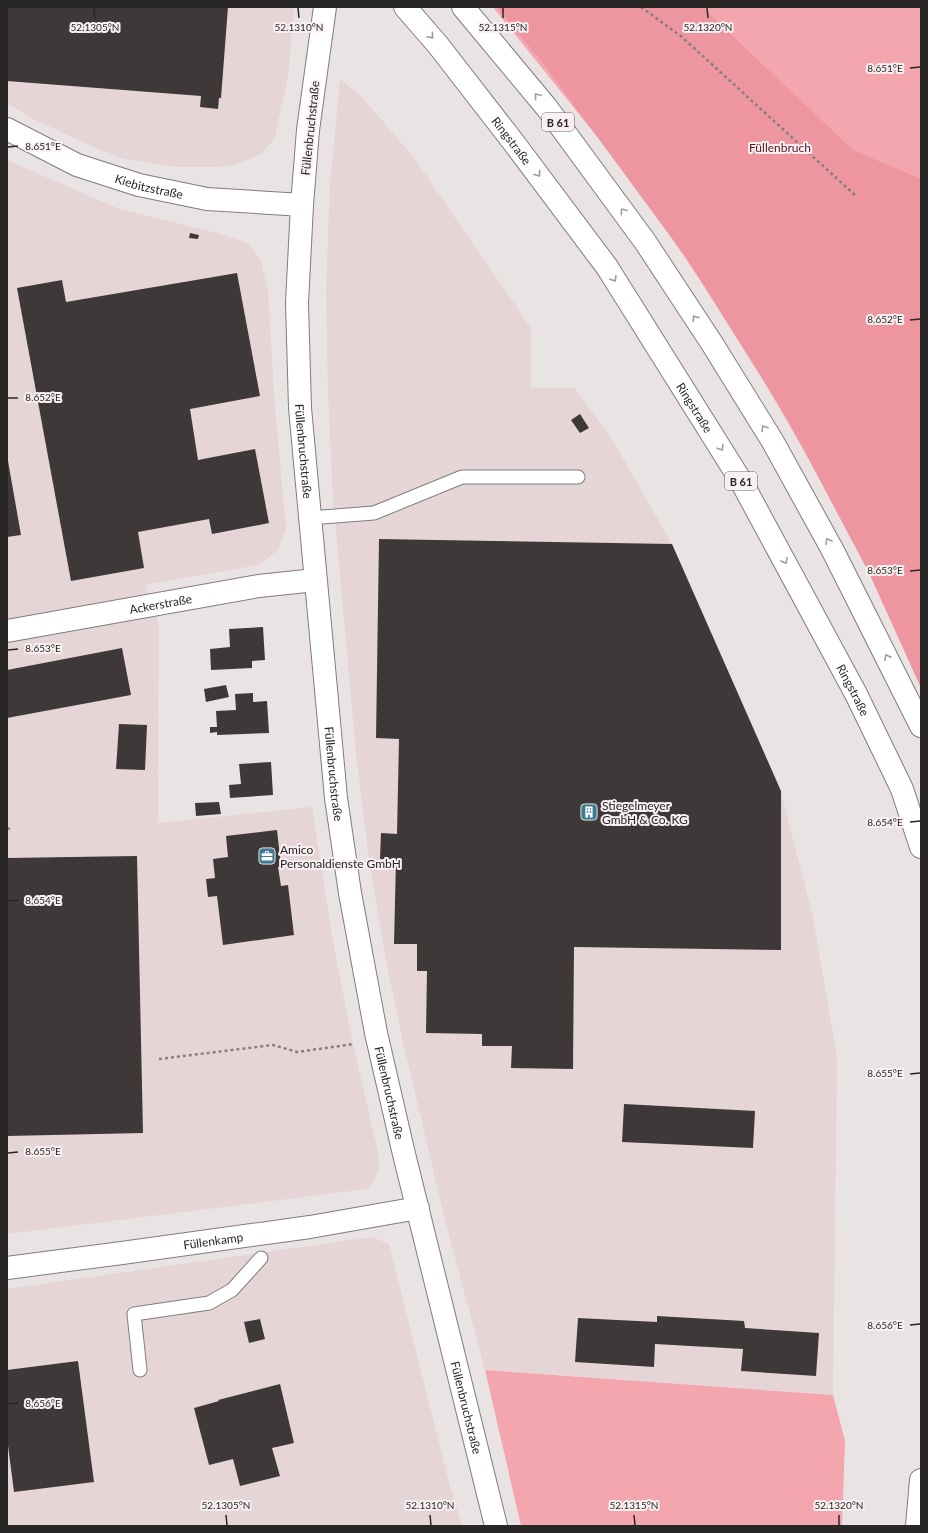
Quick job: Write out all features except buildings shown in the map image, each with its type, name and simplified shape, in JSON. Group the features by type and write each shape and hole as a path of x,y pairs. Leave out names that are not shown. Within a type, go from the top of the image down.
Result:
{"main road":[{"name":"Füllenbruchstraße","path":"325,7 308,130 302,205 297,303 300,408 336,798 350,893 376,1033 496,1526"},
{"name":"Ringstraße","path":"405,7 443,51 607,267 741,481 856,694 902,789 921,847"},
{"name":"B 61","path":"463,7 547,108 571,140 646,243 712,345 772,442 832,549 921,726"},
{"name":"Kiebitzstraße","path":"7,129 77,165 139,185 207,199 302,205"},
{"name":"Ackerstraße","path":"7,631 259,586 315,580"},
{"name":"Füllenkamp","path":"7,1268 310,1228 418,1208"},
{"path":"917,1526 921,1480"}],"lane":[{"path":"309,518 374,513 462,477 578,477"},
{"path":"140,1370 134,1314 209,1303 232,1290 261,1258"}],"path":[{"path":"641,7 682,37 856,196"},
{"path":"7,830 12,828"},
{"path":"159,1059 273,1045 297,1052 353,1044 376,1033"}],"shaded area":[{"path":"7,7 294,7 288,78 274,139 261,154 235,165 216,167 177,167 124,159 89,145 31,118 7,103"},
{"path":"340,79 360,95 412,155 531,328 531,388 574,388 612,439 672,544 781,791 813,918 837,1057 833,1395 485,1370 445,1220 403,1042 386,961 369,860 356,753 333,498 328,394 326,290 330,185"},
{"path":"7,160 119,209 217,233 248,243 260,259 268,290 274,394 286,529 278,550 258,565 145,585 159,623 158,823 312,807 333,941 353,1044 378,1152 379,1169 374,1181 367,1189 7,1234"},
{"path":"372,1237 389,1244 451,1490 462,1526 7,1526 7,1289"}],"green space":[{"name":"Füllenbruch","path":"493,7 921,7 921,688 882,587 740,339 636,185"},
{"name":"Füllenbruch","path":"497,7 702,7 853,150 921,179 921,688 869,573 788,420 687,259 548,70"},
{"path":"485,1370 833,1395 845,1441 842,1526 521,1526"}],"place":[{"name":"Stiegelmeyer GmbH & Co. KG","path":"589,812"},
{"name":"Amico Personaldienste GmbH","path":"267,856"}]}
